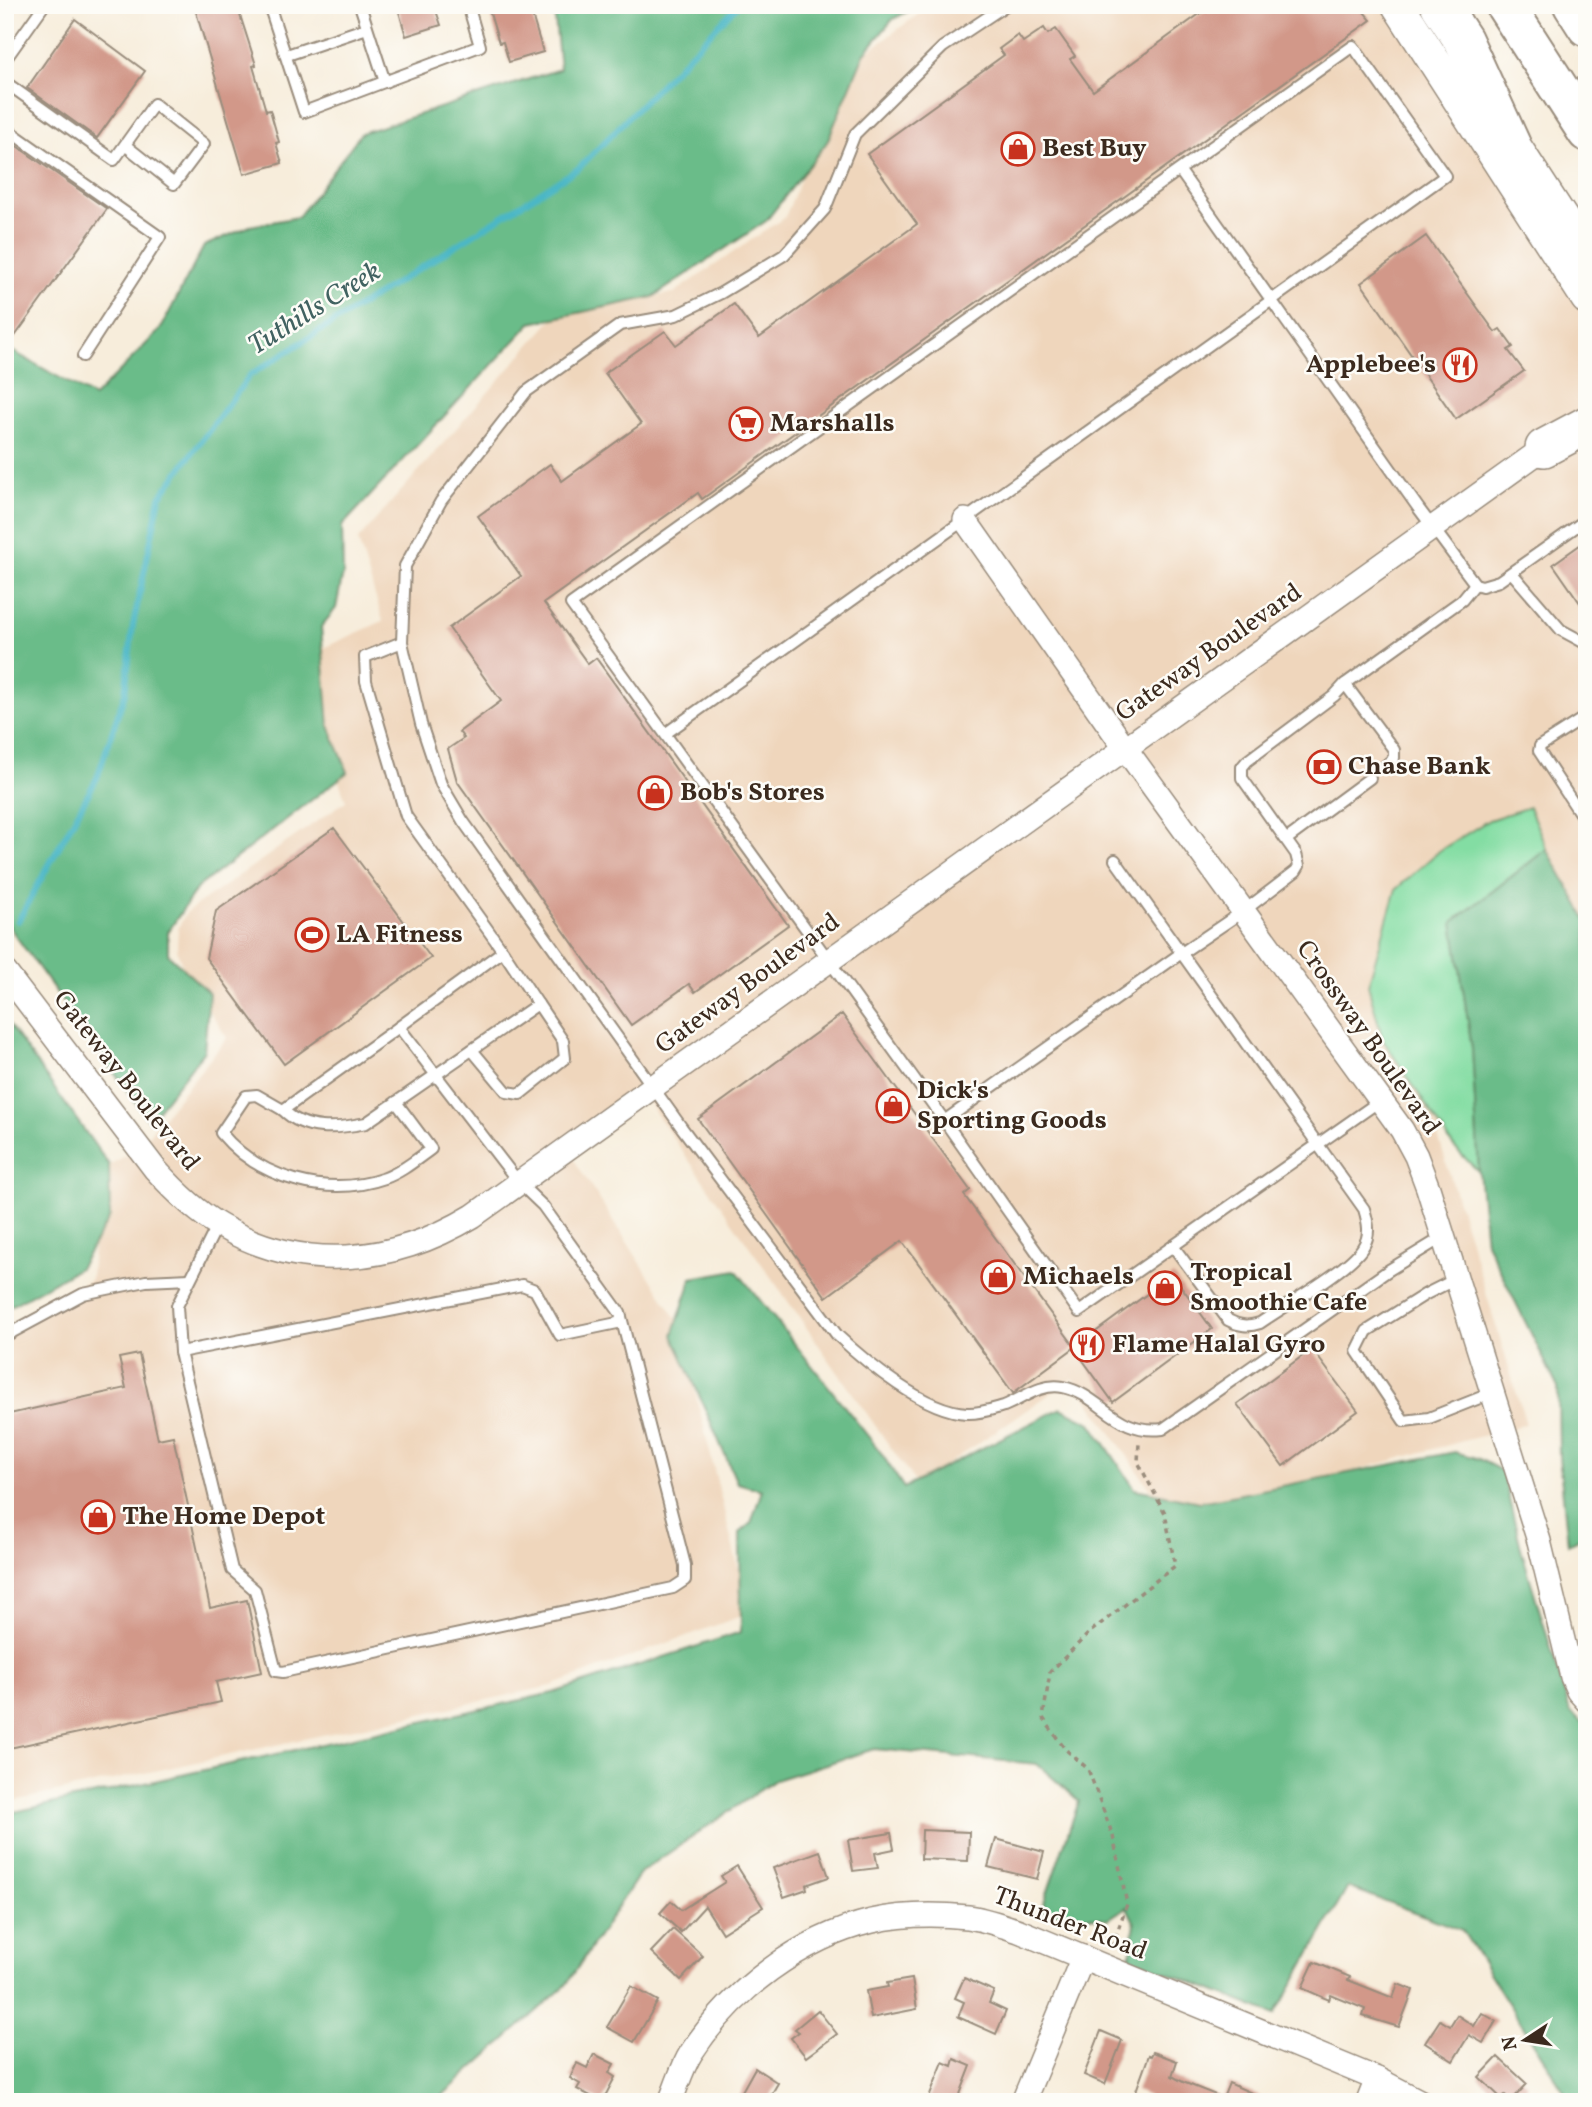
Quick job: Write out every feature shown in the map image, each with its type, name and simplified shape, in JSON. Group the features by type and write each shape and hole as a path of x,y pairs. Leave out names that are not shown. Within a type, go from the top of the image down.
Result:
{"highway":[{"path":"1440,5 1462,40 1511,145 1583,255"},
{"path":"1505,5 1587,132"},
{"path":"1573,5 1587,27"},
{"path":"1544,448 1587,425"}],"main road":[{"path":"1398,5 1587,298"},
{"path":"1421,5 1511,145"},
{"path":"1544,448 1587,405"}],"street":[{"name":"Gateway Boulevard","path":"5,972 155,1169 175,1191 218,1224 259,1244 284,1251 334,1257 386,1253 411,1246 454,1227 519,1183 1544,448"},
{"name":"Crossway Boulevard","path":"965,520 1125,748 1381,1100 1416,1156 1539,1541 1572,1677 1578,1691 1587,1701"},
{"name":"Thunder Road","path":"670,2102 690,2054 718,2018 743,1991 781,1962 832,1934 873,1921 921,1915 971,1917 1019,1931 1377,2079 1411,2094 1421,2102"},
{"path":"1023,2102 1083,1957"},
{"path":"1368,2102 1377,2079"}],"lane":[{"path":"5,60 44,5"},
{"path":"360,5 385,82"},
{"path":"274,6 304,112 480,46 468,5"},
{"path":"1006,5 943,47 855,134 825,209 784,255 721,293 676,315 620,325 526,392 441,501 405,566 402,642 421,724 440,784 463,821 653,1087 837,1335 863,1359 900,1386 933,1404 967,1413 1004,1405 1054,1385 1077,1390 1113,1417 1140,1428 1163,1429 1389,1270 1443,1237"},
{"path":"288,55 367,28"},
{"path":"665,734 1445,176 1353,46 571,604 1079,1312 1381,1100"},
{"path":"5,82 114,160 154,104 204,144 174,184 125,145"},
{"path":"5,128 160,237 83,356"},
{"path":"1180,171 1475,584"},
{"path":"1475,584 1490,584 1512,573 1587,519"},
{"path":"1512,573 1561,630 1587,644"},
{"path":"944,1121 1245,910 1299,866 1299,860 1287,839 1242,778 1242,767 1334,696 1345,684 1462,600 1475,584"},
{"path":"402,642 365,657 366,681 406,816 564,1041 565,1058 520,1094 507,1092 472,1050"},
{"path":"1345,684 1394,750 1394,758 1385,766"},
{"path":"1587,716 1540,746 1539,751 1587,824"},
{"path":"1287,839 1370,778"},
{"path":"1115,860 1364,1209 1368,1222 1364,1245 1348,1264 1260,1323 1250,1326 1238,1325 1219,1311 1173,1245"},
{"path":"283,1110 502,951"},
{"path":"396,1102 432,1149 387,1178 362,1184 324,1185 286,1178 261,1167 220,1133 246,1096 257,1095 283,1110 293,1120 319,1127 343,1128 366,1123 396,1102 436,1075 538,1004"},
{"path":"218,1224 177,1306 180,1352 232,1570 256,1590 274,1668 283,1672 673,1588 685,1580 685,1565 620,1313 543,1206 519,1183 399,1027"},
{"path":"5,1336 83,1294 146,1281 190,1279"},
{"path":"1456,1279 1433,1290 1367,1331 1357,1351 1404,1421 1429,1418 1492,1392"},
{"path":"180,1352 522,1285 535,1290 560,1335 622,1322"}],"path":[{"path":"1111,1949 1127,1904 1113,1836 1088,1769 1065,1749 1043,1718 1050,1672 1090,1632 1175,1566 1165,1513 1138,1462 1140,1428"}],"shaded area":[{"path":"931,5 1391,5 1587,298 1587,1041 1438,1136 1526,1424 1172,1520 1073,1378 917,1485 643,1095 567,1149 678,1321 749,1613 551,1686 5,1803 5,1337 91,1279 98,1172 138,1148 227,1038 185,973 177,950 178,928 187,912 346,801 297,660 383,621 358,540 558,313 674,293 785,217 848,66"}],"green space":[{"path":"551,5 920,5 893,19 864,54 827,142 766,221 653,297 531,323 342,526 343,573 336,608 321,627 329,726 348,772 197,888 168,932 168,954 209,993 204,1051 149,1121 5,921 5,347 94,397 160,330 204,246 250,226 298,217 361,133 560,69"},
{"path":"1529,807 1547,849 1453,922 1472,1048 1479,1172 1453,1146 1383,1040 1368,985 1396,889 1439,851 1489,820"},
{"path":"1547,849 1587,920 1587,1534 1568,1544 1559,1457 1558,1388 1486,1242 1472,1048 1453,922"},
{"path":"5,1019 109,1165 110,1217 79,1268 5,1309"},
{"path":"736,1270 879,1450 904,1488 1061,1408 1091,1423 1135,1489 1200,1502 1455,1452 1479,1459 1502,1471 1522,1552 1570,1712 1587,1725 1587,2102 1571,2102 1462,1930 1348,1887 1275,2015 1130,1958 1135,1924 1127,1907 1108,1919 1041,1911 1079,1801 1037,1764 874,1749 775,1780 641,1872 566,1985 435,2102 5,2102 5,1814 553,1693 741,1632 740,1533 751,1523 762,1490 737,1483 673,1335 692,1278"}],"building":[{"path":"194,5 234,5 236,13 239,12 256,65 253,66 266,111 270,110 282,163 244,174"},
{"path":"397,5 434,5 441,25 406,36"},
{"path":"491,5 529,5 543,52 509,62 503,42 499,43 489,10 492,10"},
{"path":"1212,5 1358,5 1371,20 702,499 698,493 544,603 588,664 596,658 788,925 695,992 689,984 631,1025 457,781 448,749 464,738 459,732 501,701 449,628 521,576 478,516 550,464 562,481 641,424 605,373 665,331 676,345 734,304 759,338 917,224 867,154 1004,55 999,49 1018,35 1023,42 1044,28 1048,34 1056,29 1075,56 1070,59 1093,91"},
{"path":"75,19 145,71 97,138 27,88"},
{"path":"5,138 107,209 5,350"},
{"path":"1426,236 1495,332 1500,329 1513,347 1508,350 1524,371 1456,419 1361,283"},
{"path":"1587,540 1587,613 1553,564"},
{"name":"LA Fitness","path":"334,828 431,958 284,1064 206,958 216,911"},
{"path":"842,1014 970,1190 964,1195 1075,1347 1173,1275 1212,1329 1113,1402 1074,1348 1013,1393 902,1241 826,1297 698,1119"},
{"path":"1312,1349 1358,1411 1283,1466 1237,1404"},
{"name":"The Home Depot","path":"139,1354 158,1439 173,1436 210,1608 247,1600 262,1672 216,1682 221,1702 5,1749 5,1415 126,1388 119,1358"},
{"path":"922,1830 969,1832 968,1861 921,1859"},
{"path":"891,1833 894,1849 875,1853 878,1868 853,1871 848,1840"},
{"path":"996,1839 1044,1852 1037,1879 988,1867"},
{"path":"820,1851 829,1877 784,1897 773,1868"},
{"path":"737,1866 763,1907 722,1933 705,1906 681,1932 660,1913 671,1901 681,1910 725,1882 721,1876"},
{"path":"673,1929 703,1956 681,1980 651,1952"},
{"path":"1314,1962 1350,1977 1348,1980 1393,1998 1398,1984 1413,1990 1399,2027 1363,2016 1365,2009 1331,1995 1329,2000 1302,1988"},
{"path":"964,1978 994,1991 989,2003 1006,2011 996,2034 958,2017 964,2002 955,1998"},
{"path":"912,1979 917,2009 871,2018 866,1991 888,1987 887,1983"},
{"path":"631,1986 658,2001 634,2042 607,2027"},
{"path":"818,2010 837,2034 806,2057 791,2038 799,2032 795,2029"},
{"path":"1482,2013 1496,2021 1483,2043 1469,2035 1453,2061 1425,2043 1440,2020 1450,2026 1457,2015 1474,2026"},
{"path":"1101,2031 1122,2040 1105,2084 1084,2075"},
{"path":"1153,2052 1177,2061 1172,2076 1183,2082 1223,2098 1229,2083 1272,2102 1151,2102 1153,2098 1136,2091 1149,2055"},
{"path":"594,2054 614,2064 609,2073 615,2077 602,2102 577,2089 580,2084 570,2078 577,2063 587,2068"},
{"path":"1498,2057 1527,2084 1511,2101 1505,2095 1501,2098 1479,2077"},
{"path":"954,2059 971,2066 957,2102 927,2102 943,2062 952,2066"},
{"path":"755,2068 778,2083 767,2102 736,2102"}],"waterway":[{"name":"Tuthills Creek","path":"18,921 97,778 125,693 133,625 160,497 250,375 579,168 738,5"}],"place":[{"name":"Best Buy","path":"1018,149"},
{"name":"Applebee's","path":"1460,365"},
{"name":"Marshalls","path":"746,424"},
{"name":"Chase Bank","path":"1324,767"},
{"name":"Bob's Stores","path":"655,793"},
{"name":"LA Fitness","path":"312,935"},
{"name":"Dick's Sporting Goods","path":"893,1106"},
{"name":"Michaels","path":"998,1277"},
{"name":"Tropical Smoothie Cafe","path":"1165,1288"},
{"name":"Flame Halal Gyro","path":"1087,1345"},
{"name":"The Home Depot","path":"98,1517"}]}
